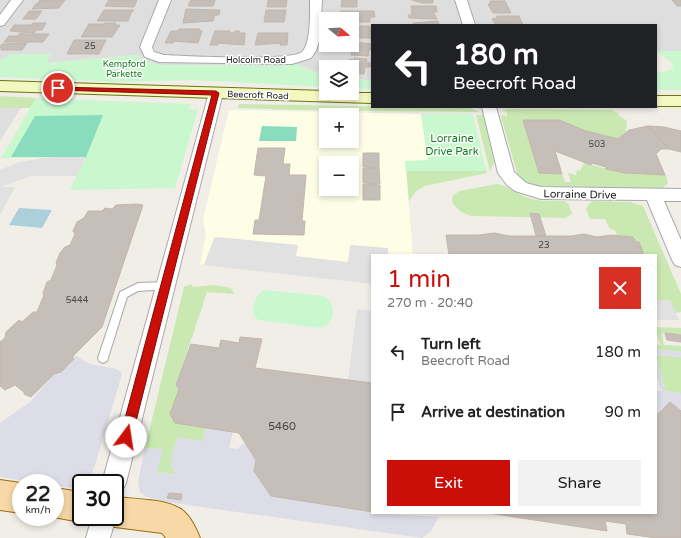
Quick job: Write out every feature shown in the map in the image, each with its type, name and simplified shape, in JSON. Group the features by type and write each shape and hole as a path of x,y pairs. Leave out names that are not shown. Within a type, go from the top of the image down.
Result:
{"main road":[{"path":"0,495 12,497"},
{"path":"124,513 170,520 185,538"}],"street":[{"path":"0,23 18,0"},
{"name":"Holcolm Road","path":"165,0 146,47 149,54 163,59 220,60 288,60 306,55 312,47 316,0"},
{"path":"461,0 469,24"},
{"name":"Beecroft Road","path":"0,86 371,98"},
{"path":"116,474 216,93"},
{"path":"657,101 681,101"},
{"name":"Lorraine Drive","path":"489,108 506,173 520,187 541,193 681,195"},
{"path":"653,195 681,260"},
{"path":"98,538 101,526"}],"lane":[{"path":"103,358 123,295 137,286 165,286"}],"shaded area":[{"path":"0,0 681,0 681,51 657,51 657,24 371,24 371,81 359,79 359,60 319,60 319,73 296,64 280,66 161,65 145,61 137,55 45,63 50,54 12,54 0,61"},
{"path":"0,108 21,108 0,141"},
{"path":"229,111 319,112 319,148 359,148 359,113 421,114 428,161 405,161 413,254 371,254 371,284 200,264 206,234 203,220"},
{"path":"52,157 86,157 77,176 31,176 3,186 2,187 15,187 0,215 0,170 19,162"},
{"path":"217,237 298,245 296,256 348,262 350,245 388,248 388,254 371,254 371,284 204,265 214,238"},
{"path":"657,300 670,300 679,320 657,320"},
{"path":"357,309 371,311 371,383 348,380"},
{"path":"657,349 681,352 681,357 657,355"},
{"path":"74,355 90,364 117,369 122,374 92,474 72,474 72,488 64,487 64,474 12,474 12,479 0,477 0,423 30,402 54,374 61,372 74,360 72,357"},
{"path":"657,359 665,391 681,393 681,426 657,423 657,391 661,391 657,377"},
{"path":"206,428 233,432 229,448 237,449 245,442 256,460 254,471 271,496 371,514 439,517 431,531 422,538 159,501 145,496 140,492 138,482 145,448 163,449 157,472 175,475 171,466 172,453 178,437 203,441"}],"green space":[{"path":"657,51 681,51 681,90 657,90 657,72 664,72 673,69 672,63"},
{"name":"Kempford Parkette","path":"12,54 51,54 46,63 137,55 145,61 161,65 280,66 296,64 319,73 319,87 192,80 121,82 0,77 0,61"},
{"path":"359,79 371,81 371,89 359,88"},
{"path":"0,96 36,98 30,108 0,108"},
{"path":"36,98 191,104 189,109 198,110 175,188 70,190 85,157 1,158"},
{"path":"239,104 371,106 371,108 470,108 480,112 359,111 359,108 319,108 319,110 238,108"},
{"path":"507,109 611,110 619,114 617,114 627,121 626,131 618,139 586,131 559,120 523,120 539,173 562,174 565,182 571,182 568,173 576,175 577,170 580,171 584,163 625,173 666,175 668,183 663,188 540,186 528,183 518,176 501,117 501,115 507,116 507,112 502,111"},
{"name":"Lorraine Drive Park","path":"421,114 473,114 486,171 406,171 405,161 428,160"},
{"path":"103,115 86,157 11,157 35,116"},
{"path":"476,115 483,115 485,121 494,163 490,171"},
{"path":"262,126 297,127 296,141 259,141"},
{"path":"406,166 485,166 487,173 425,186 416,191 409,201"},
{"path":"497,184 505,186 535,200 565,201 569,205 572,214 565,218 471,216 461,212 453,204 452,197 459,191"},
{"path":"593,201 630,202 643,206 681,294 681,312 675,313 670,300 657,300 657,254 644,254 639,242 636,242 633,237 618,237 615,230 610,229 605,219 590,219 586,209"},
{"path":"191,284 193,287 214,285 231,288 234,294 207,292 176,385 179,389 170,414 175,423 206,428 203,441 176,475 157,472 157,449 145,448 184,287"},
{"path":"264,290 324,296 328,299 333,309 332,319 325,326 320,328 258,320 253,314 253,307 258,295"},
{"path":"657,327 681,328 681,335 662,333 664,345 681,346 681,352 657,349 657,345 661,345 657,335"},
{"path":"657,355 681,357 681,393 665,391"}],"water":[{"path":"19,208 52,210 42,228 9,225"}],"building":[{"path":"40,0 65,0 59,8 32,9 36,4 40,3 38,3"},
{"path":"109,0 137,0 134,7 105,6"},
{"path":"191,0 215,0 213,6 188,6"},
{"path":"268,0 287,0 286,7 267,7"},
{"path":"342,0 357,0 357,7 341,7"},
{"path":"412,0 433,0 433,3 422,3"},
{"path":"672,0 681,0 681,6 677,6"},
{"path":"490,1 505,1 511,13 493,13 488,4 491,4"},
{"path":"411,6 436,6 437,12 433,12 437,19 409,18 408,15 412,15"},
{"path":"186,9 220,10 219,15 215,15 213,21 183,23"},
{"path":"104,10 134,10 128,21 97,21"},
{"path":"266,10 286,10 284,22 264,22"},
{"path":"29,11 42,11 36,19 23,19"},
{"path":"374,11 375,17 370,17 370,22 359,22 359,12 340,12"},
{"path":"497,16 519,16 523,24 495,24 492,19 497,18"},
{"path":"438,21 439,24 413,24"},
{"path":"33,23 46,23 42,30 36,30 34,33 10,31 14,25 31,25"},
{"path":"116,23 115,25 120,25 112,37 81,37 89,24"},
{"path":"359,26 370,26 371,38 359,38"},
{"path":"179,29 200,29 199,31 202,31 198,43 174,41 173,43 165,43 171,31 178,31"},
{"path":"215,31 230,31 229,33 234,33 235,31 240,31 239,33 245,33 244,45 218,43 218,45 210,45"},
{"path":"20,33 49,34 43,42 4,42 9,36 18,36"},
{"path":"258,33 288,33 287,45 280,45 281,43 255,45"},
{"path":"74,40 106,40 99,54 67,54"},
{"path":"27,43 22,50 1,50 2,48 0,48 2,44"},
{"path":"359,43 371,44 371,50 369,49 368,56 351,55 352,52 359,52"},
{"path":"354,58 367,59 366,63 371,63 370,67 365,67 364,74 359,74 359,60 354,60"},
{"path":"523,120 559,120 586,131 618,139 629,130 648,126 669,149 661,149 656,154 665,175 625,173 606,169 606,167 592,163 591,165 555,151 562,174 539,173"},
{"path":"648,126 664,127 681,131 681,152 669,149"},
{"path":"258,148 285,148 283,164 290,164 289,175 306,175 302,221 305,221 304,235 253,234 255,220 259,220 266,176 254,175"},
{"path":"363,153 379,153 379,168 363,167"},
{"path":"363,168 379,168 380,184 363,183"},
{"path":"363,184 380,185 380,200 363,200"},
{"path":"116,205 143,205 102,327 72,357 74,359 61,372 54,374 31,397 24,394 24,392 15,385 5,390 0,386 0,342 5,338 6,332 19,320 22,322 33,312 37,312 44,295 43,293 47,282 51,280 60,253 65,247 70,245 75,234 73,231 77,222 84,218 88,211 102,211 105,208 112,209"},
{"path":"530,213 539,214 546,236 536,236"},
{"path":"494,233 509,236 572,236 584,234 597,237 611,235 633,237 636,242 639,242 644,254 449,254 446,235 479,235"},
{"path":"665,333 681,335 681,342 667,340"},
{"path":"240,337 262,339 255,368 371,383 371,512 271,496 254,471 256,460 239,433 175,423 170,414 179,389 176,385 191,344 219,348 221,340 239,343"},
{"path":"670,402 681,411 681,538 657,538 627,534 626,524 605,521 607,531 495,514 657,514 657,415"},
{"path":"169,493 182,494 181,500 167,498"}],"route":[{"path":"58,88 216,93 126,437"}]}
